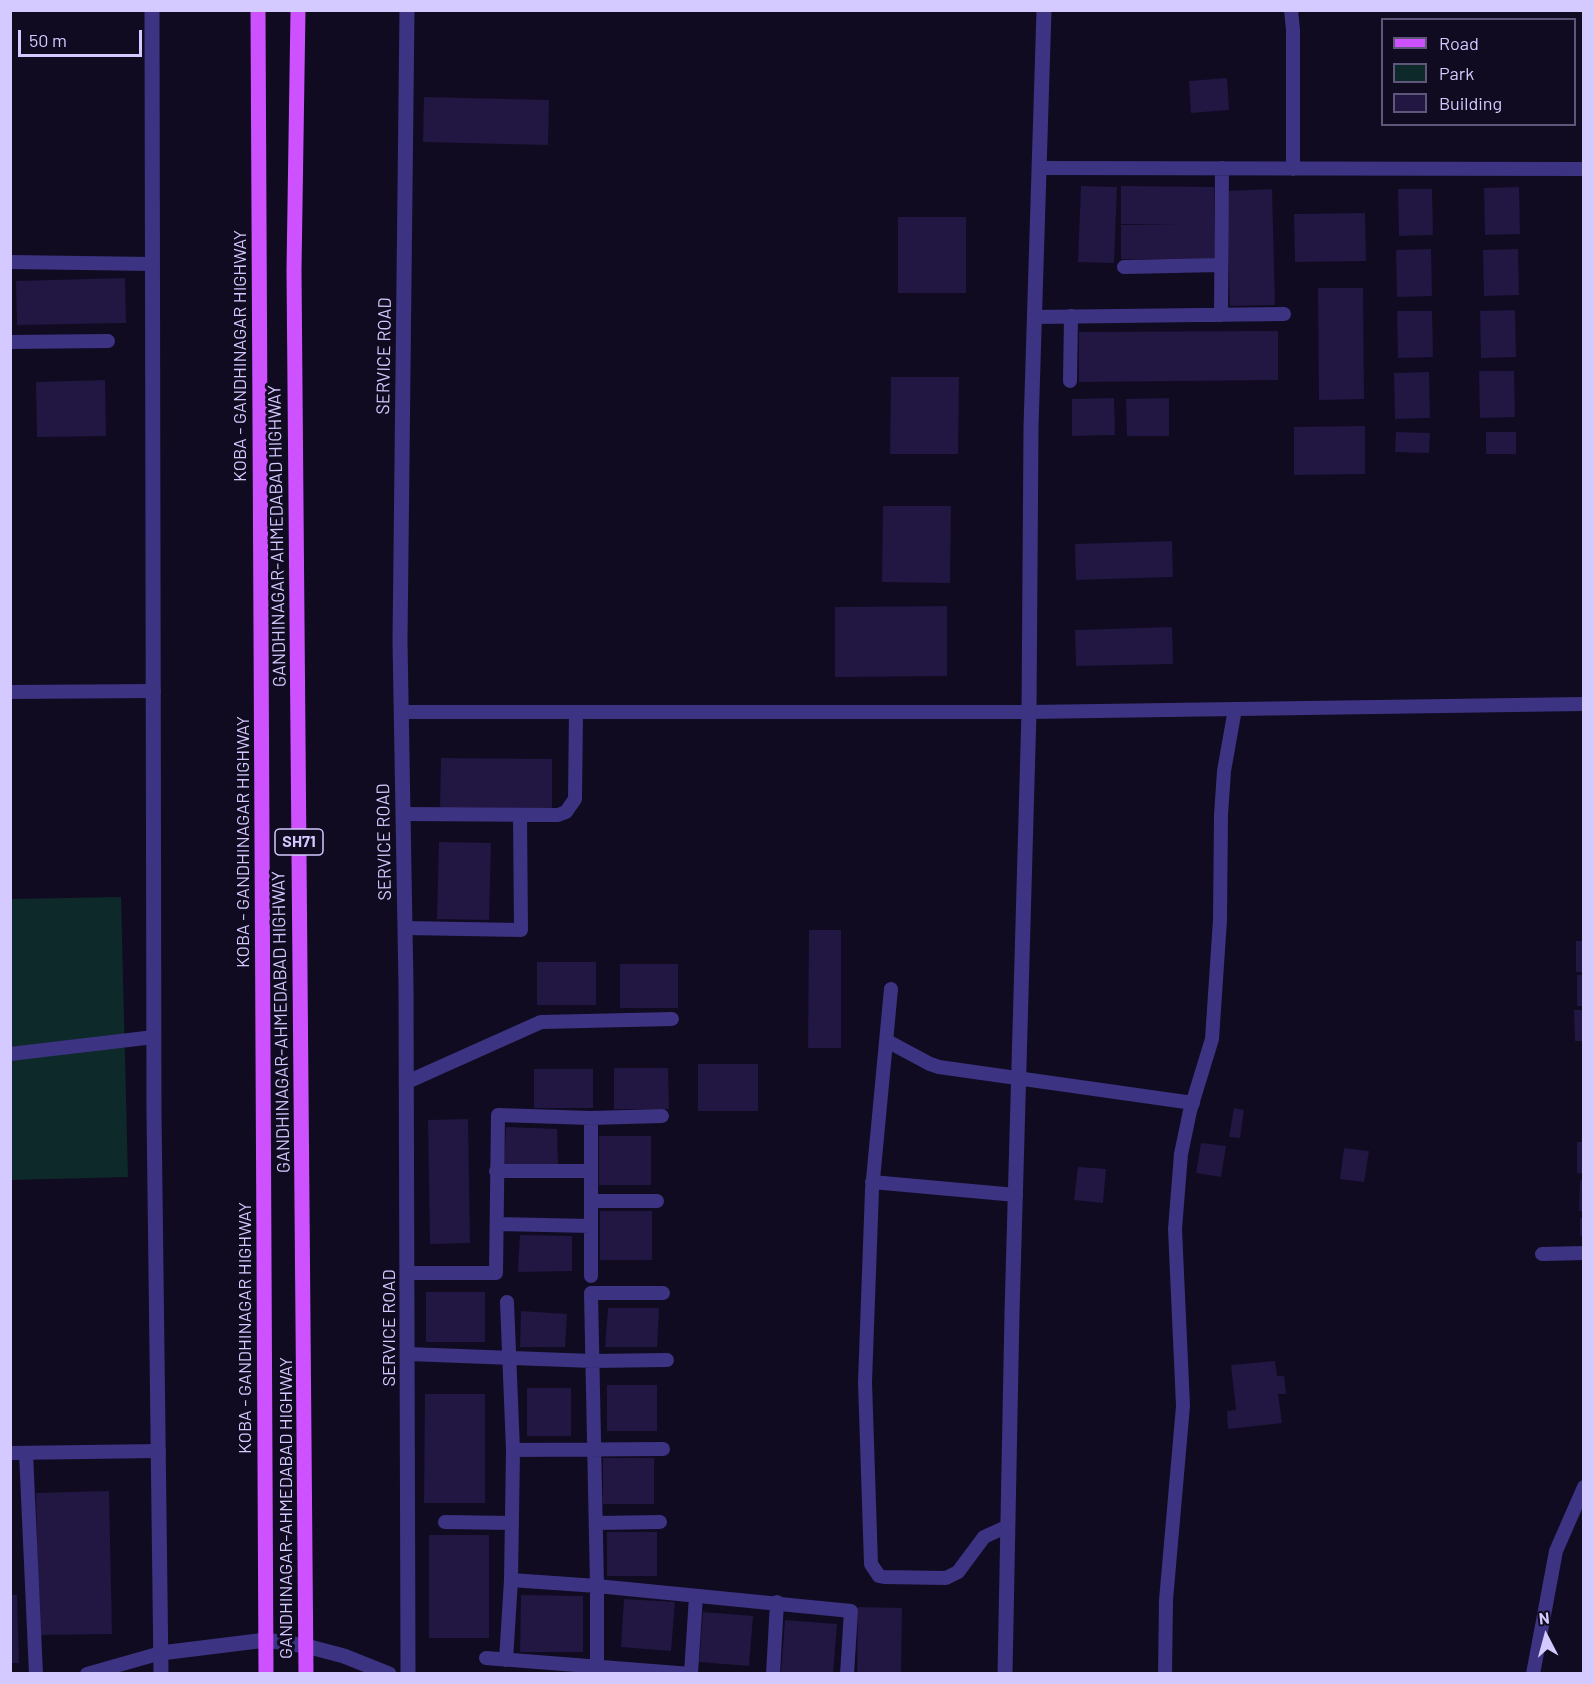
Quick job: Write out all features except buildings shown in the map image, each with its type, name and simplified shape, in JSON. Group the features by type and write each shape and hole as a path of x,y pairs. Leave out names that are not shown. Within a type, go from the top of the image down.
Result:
{"main road":[{"name":"KOBA - GANDHINAGAR HIGHWAY","path":"258,10 266,1674"},
{"name":"GANDHINAGAR-AHMEDABAD HIGHWAY","path":"298,10 294,270 306,1674"}],"street":[{"path":"152,10 154,1037 161,1674"},
{"name":"SERVICE ROAD","path":"407,10 400,605 407,1082 408,1674"},
{"path":"1005,1674 1018,1076 1029,712 1031,427 1044,10"},
{"path":"1291,10 1293,169"},
{"path":"1039,168 1584,169"},
{"path":"1221,315 1222,168"},
{"path":"10,262 153,264"},
{"path":"1124,267 1221,265"},
{"path":"1034,317 1284,314"},
{"path":"1070,381 1071,316"},
{"path":"10,342 108,341"},
{"path":"10,692 154,691"},
{"path":"401,712 1029,712 1584,704"},
{"path":"1165,1674 1166,1600 1183,1406 1175,1229 1181,1154 1193,1102 1212,1039 1220,920 1223,782 1234,709"},
{"path":"403,814 558,815 566,812 575,799 576,712"},
{"path":"405,928 521,930 520,815"},
{"path":"891,989 872,1182 865,1382 871,1564 879,1576 884,1577 946,1578 958,1572 984,1537 1008,1526"},
{"path":"407,1082 541,1022 672,1019"},
{"path":"10,1054 154,1037"},
{"path":"887,1041 939,1067 1018,1076 1193,1102"},
{"path":"408,1274 496,1272 498,1115 591,1118 662,1116"},
{"path":"591,1118 591,1276"},
{"path":"496,1171 591,1171"},
{"path":"872,1182 1016,1195"},
{"path":"591,1201 657,1201"},
{"path":"497,1224 591,1226"},
{"path":"1542,1254 1584,1253"},
{"path":"597,1670 591,1293 663,1293"},
{"path":"506,1660 511,1580 513,1450 507,1302"},
{"path":"408,1354 592,1361 667,1360"},
{"path":"513,1450 663,1449"},
{"path":"10,1453 159,1452"},
{"path":"26,1453 36,1674"},
{"path":"1533,1674 1556,1551 1584,1487"},
{"path":"445,1522 512,1523"},
{"path":"596,1523 660,1522"},
{"path":"511,1580 777,1602 851,1611 847,1674"},
{"path":"486,1658 597,1670 691,1674 696,1596"},
{"path":"773,1674 777,1602"},
{"path":"87,1674 161,1653 266,1640 306,1646 344,1656 389,1674"}],"green space":[{"path":"121,897 128,1177 11,1180 10,899"}]}
